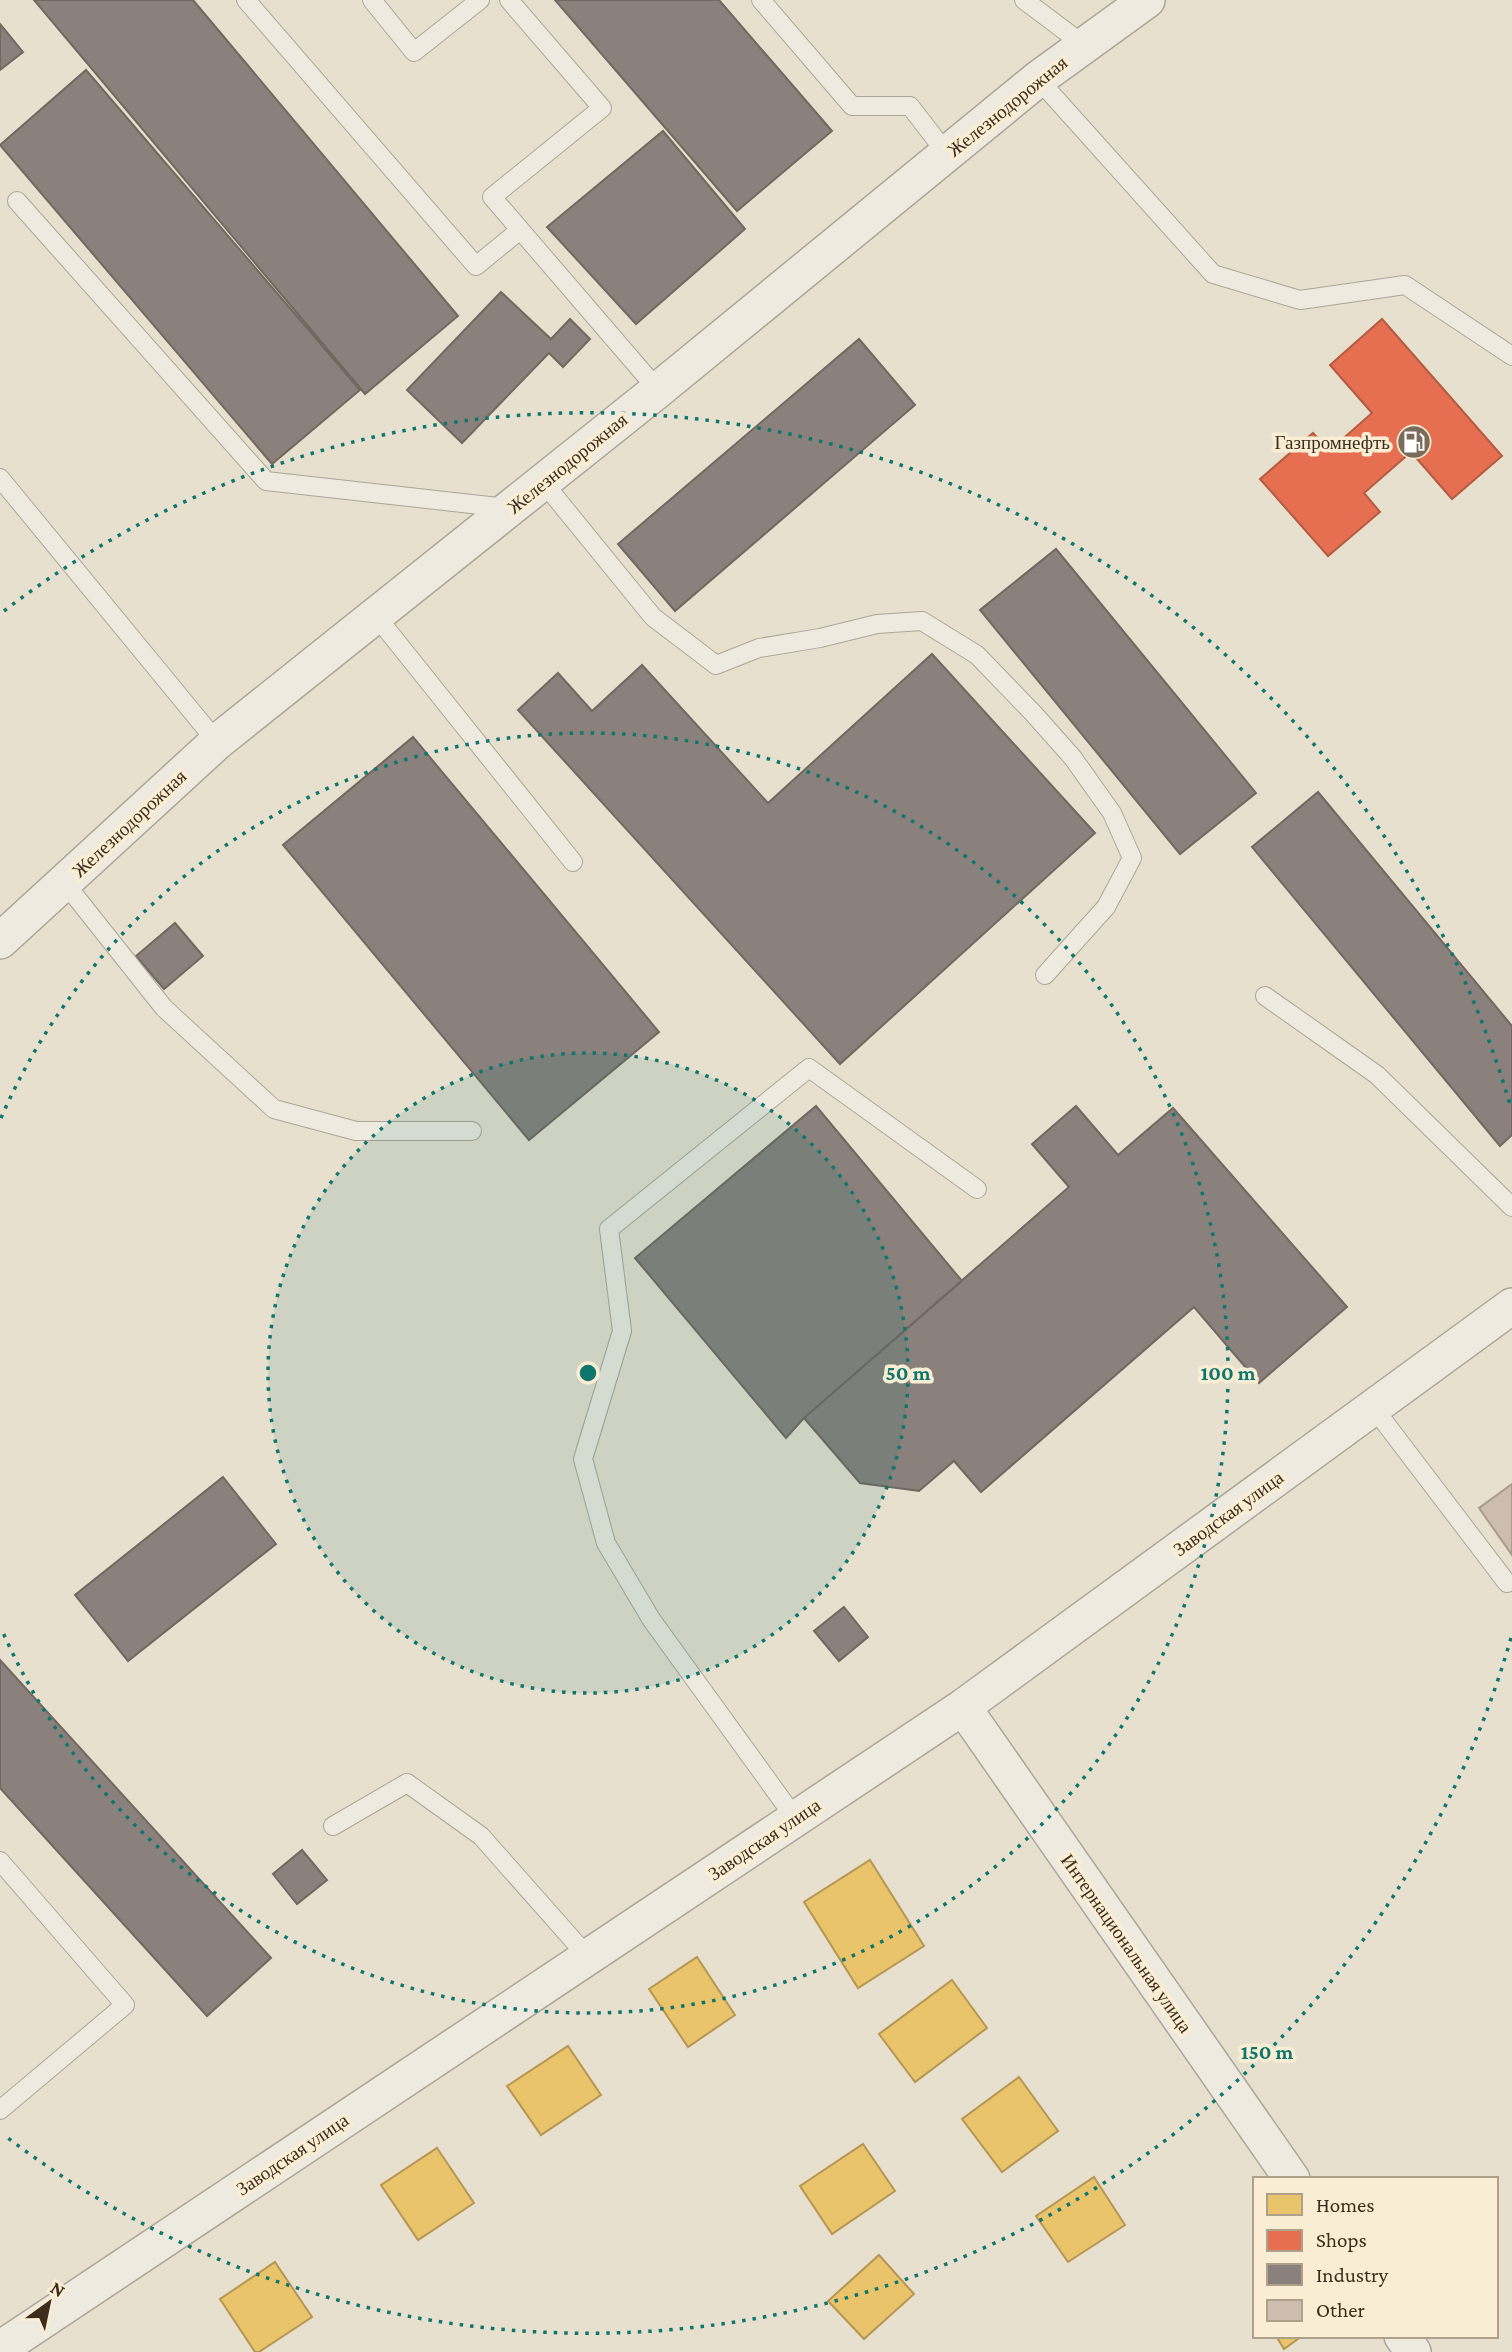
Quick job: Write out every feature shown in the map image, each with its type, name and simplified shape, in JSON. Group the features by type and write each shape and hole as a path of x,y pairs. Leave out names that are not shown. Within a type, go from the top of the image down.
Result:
{"street":[{"name":"Железнодорожная","path":"0,941 217,742 658,390 1038,79 1147,0"},
{"name":"Заводская улица","path":"0,2349 962,1707 1512,1306"},
{"name":"Интернациональная улица","path":"962,1707 1291,2177"}],"lane":[{"path":"246,0 476,266 520,230"},
{"path":"372,0 414,52 480,0"},
{"path":"509,0 602,108 492,197 658,390"},
{"path":"761,0 852,106 910,106 947,154"},
{"path":"1024,0 1084,45"},
{"path":"1038,79 1213,274 1300,300 1405,285 1512,356"},
{"path":"17,201 266,481 510,508"},
{"path":"0,478 217,742"},
{"path":"543,482 653,617 716,665 759,648 820,638 877,624 922,621 977,655 1073,758 1112,813 1132,858 1106,907 1045,975"},
{"path":"376,615 573,862"},
{"path":"64,882 164,1008 274,1109 356,1131 472,1131"},
{"path":"1265,996 1377,1074 1512,1207"},
{"path":"795,1818 650,1619 606,1543 583,1459 622,1331 609,1229 809,1068 977,1189"},
{"path":"1373,1407 1507,1583"},
{"path":"333,1826 407,1783 481,1836 588,1957"},
{"path":"0,1861 125,2005 0,2110"}],"building: Homes":[{"path":"870,1860 924,1946 858,1988 804,1902"},
{"path":"697,1957 735,2015 688,2047 649,1989"},
{"path":"952,1980 987,2028 915,2082 879,2034"},
{"path":"568,2046 601,2095 541,2135 507,2086"},
{"path":"1019,2077 1058,2131 1002,2172 962,2119"},
{"path":"863,2144 895,2191 832,2234 800,2186"},
{"path":"437,2148 474,2203 418,2240 381,2185"},
{"path":"1094,2177 1125,2225 1068,2262 1036,2216"},
{"path":"879,2255 914,2294 864,2339 828,2301"},
{"path":"275,2262 312,2317 255,2352 220,2299"},
{"path":"1277,2338 1299,2338 1284,2349"}],"building: Shops":[{"name":"Газпромнефть","path":"1382,319 1502,456 1452,499 1411,452 1364,493 1380,512 1328,556 1260,479 1313,433 1329,451 1372,413 1330,365"}],"building: Industry":[{"path":"34,0 193,0 458,316 365,394"},
{"path":"555,0 719,0 832,131 737,211"},
{"path":"0,24 23,52 0,70"},
{"path":"86,70 360,390 272,464 0,145"},
{"path":"663,131 745,229 636,324 547,227"},
{"path":"501,292 551,339 570,319 590,339 563,367 549,353 462,443 407,390"},
{"path":"859,339 915,405 675,611 618,544"},
{"path":"1056,549 1256,793 1180,854 980,610"},
{"path":"932,654 1095,833 840,1064 518,710 558,673 592,711 642,665 768,803"},
{"path":"413,737 659,1032 529,1140 283,845"},
{"path":"1318,792 1512,1026 1512,1135 1500,1146 1252,847"},
{"path":"175,923 203,956 164,989 136,956"},
{"path":"816,1106 962,1281 804,1418 786,1438 635,1258"},
{"path":"1076,1106 1118,1155 1173,1108 1347,1307 1259,1383 1194,1307 981,1492 954,1461 919,1491 860,1483 804,1418 1069,1187 1032,1144"},
{"path":"223,1477 276,1544 128,1661 75,1595"},
{"path":"844,1607 868,1637 839,1661 814,1631"},
{"path":"0,1660 271,1958 207,2016 0,1788"},
{"path":"302,1850 327,1880 297,1904 273,1874"}],"building: Other":[{"path":"1512,1484 1512,1555 1479,1508"}],"place":[{"name":"Газпромнефть","path":"1414,442"}]}
